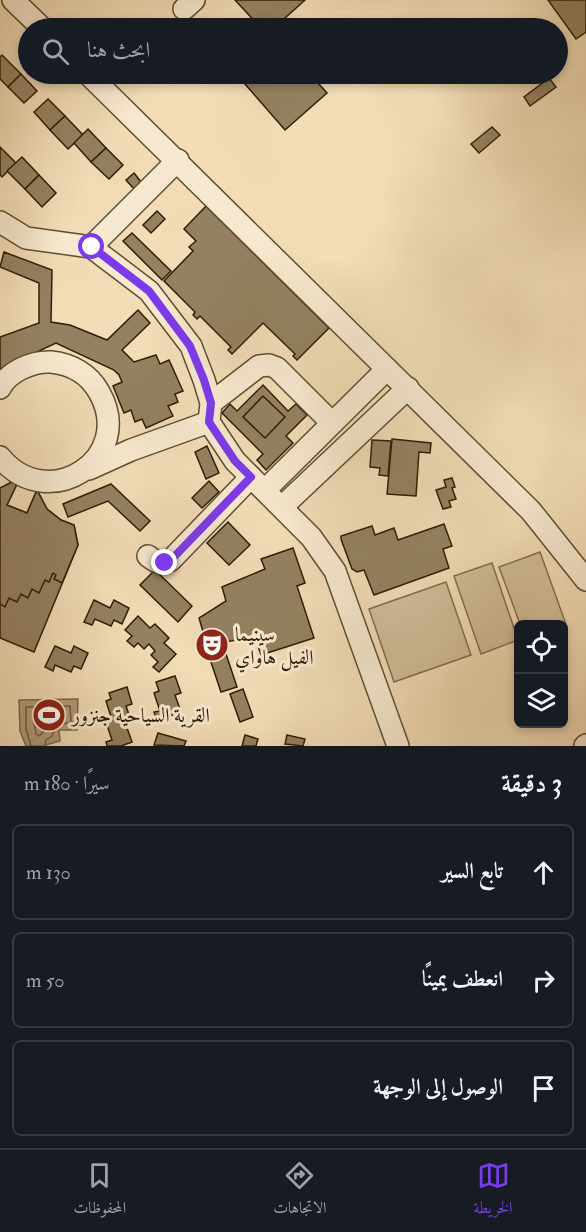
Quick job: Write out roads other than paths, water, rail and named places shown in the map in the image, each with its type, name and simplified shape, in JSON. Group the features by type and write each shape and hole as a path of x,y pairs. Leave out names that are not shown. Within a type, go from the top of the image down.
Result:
{"street":[{"path":"13,0 32,18"},
{"path":"98,84 531,511 586,580"},
{"path":"92,247 178,160"},
{"path":"0,222 26,238 92,247 149,291 190,346 204,380 210,412 235,461 311,537 335,571 398,746"},
{"path":"0,387 10,376 28,366 49,362 67,365 85,375 95,384 105,402 107,436 99,456 84,471"},
{"path":"0,457 16,473 40,482 61,481 210,412 259,366 269,365 277,368 332,423"},
{"path":"148,556 157,563 171,560 332,423 387,369"},
{"path":"282,507 408,388"},
{"path":"108,423 118,443 131,450"}],"water":[{"name":"القرية السياحية جنزور","path":"78,699 77,730 59,730 60,741 42,746 26,746 20,731 19,700"}],"place":[{"name":"سينيما الفيل هاواي","path":"212,645"},
{"name":"القرية السياحية جنزور","path":"49,715"}]}
